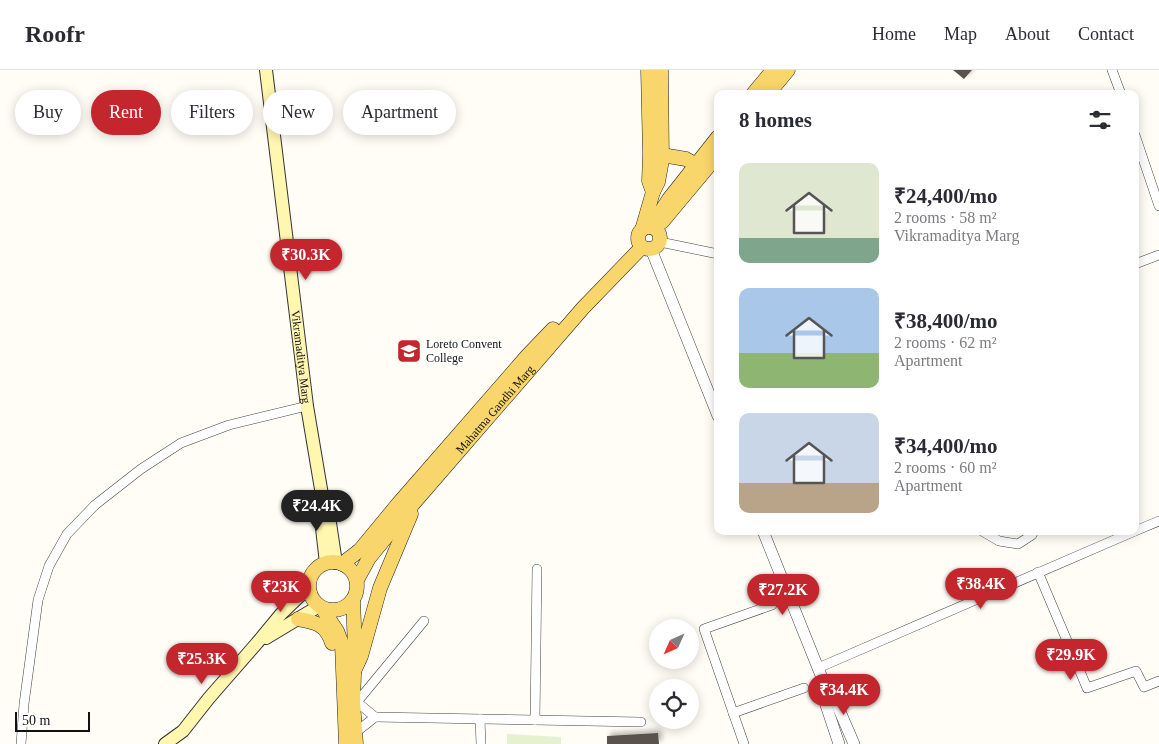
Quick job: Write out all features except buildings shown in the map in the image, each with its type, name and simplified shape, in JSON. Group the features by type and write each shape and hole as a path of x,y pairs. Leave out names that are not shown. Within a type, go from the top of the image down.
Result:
{"main road":[{"name":"Vikramaditya Marg","path":"266,70 307,406 322,495 319,502 335,563"},
{"path":"648,70 649,180 653,192"},
{"path":"648,238 653,192 658,182 662,155 661,70"},
{"path":"756,90 773,70"},
{"path":"771,90 788,70"},
{"name":"Mahatma Gandhi Marg","path":"335,563 360,550 528,355 599,282 648,238 669,198 714,142"},
{"path":"662,155 686,159 695,164"},
{"name":"Mahatma Gandhi Marg","path":"357,580 369,558 413,504 583,308 677,205 714,160"},
{"path":"354,671 362,656 380,588 411,514 413,504"},
{"path":"346,744 350,727 355,702 354,600 357,592 357,580 354,573 347,566 335,563 320,566 312,573 309,581 309,591 312,600 320,607 337,631 342,644 350,727"},
{"path":"165,744 183,731 281,614 309,587"},
{"path":"257,644 320,607 328,610 338,610 346,607 354,600"},
{"path":"298,619 314,622 324,628 330,638 334,650 339,694 356,744"}],"street":[{"path":"1112,70 1120,90"},
{"path":"1139,147 1159,206"},
{"path":"648,238 714,253"},
{"path":"648,238 714,406"},
{"path":"1139,262 1159,255"},
{"path":"20,744 38,600 49,566 67,534 95,505 141,469 181,443 229,425 307,406"},
{"path":"1139,529 1159,521"},
{"path":"765,535 827,690 835,700 854,744"},
{"path":"988,535 998,541 1018,544 1032,535"},
{"path":"818,668 1126,535"},
{"path":"535,720 537,569"},
{"path":"1038,572 1087,688 1136,671 1144,687 1159,680"},
{"path":"744,744 704,629 772,605"},
{"path":"424,621 355,702 375,717 641,722"},
{"path":"733,713 804,688"},
{"path":"827,690 826,705 840,744"},
{"path":"350,727 360,729 375,717"},
{"path":"480,719 481,744"}],"green space":[{"path":"507,734 561,737 561,744 507,744"}],"place":[{"name":"Loreto Convent College","path":"409,351"}]}
